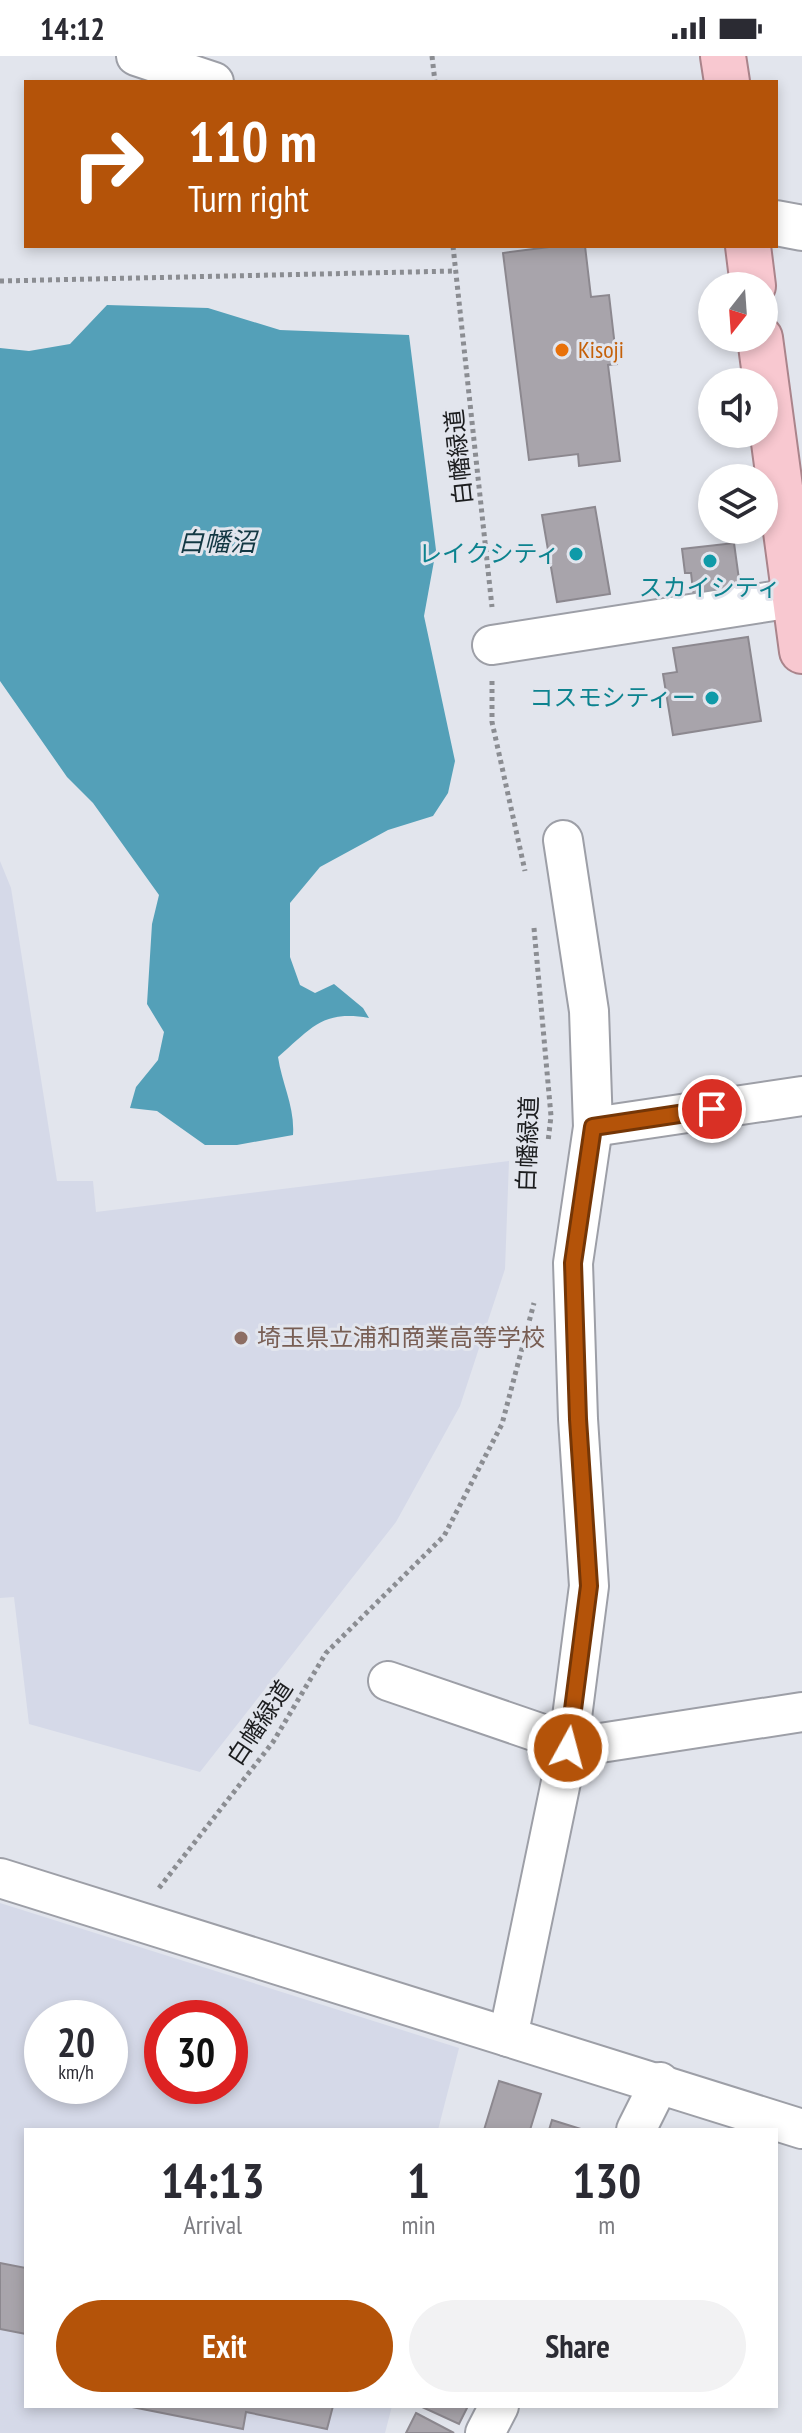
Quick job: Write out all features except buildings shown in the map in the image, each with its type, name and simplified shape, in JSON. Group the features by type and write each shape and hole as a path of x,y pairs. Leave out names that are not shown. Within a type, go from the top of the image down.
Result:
{"highway":[{"path":"723,56 727,80"},
{"path":"748,248 751,272"},
{"path":"762,352 802,651"}],"street":[{"path":"136,56 208,80"},
{"path":"778,223 802,228"},
{"path":"492,645 793,598"},
{"path":"508,2037 569,1746 589,1586 578,1419 573,1263 593,1127 589,1011 563,840"},
{"path":"593,1127 802,1096"},
{"path":"388,1681 569,1746 802,1712"},
{"path":"0,1878 660,2082 802,2129"},
{"path":"637,2128 660,2082"},
{"path":"485,2433 498,2408"}],"path":[{"path":"432,56 435,80"},
{"name":"白幡緑道","path":"453,248 493,595 492,722 528,882"},
{"path":"0,281 456,271"},
{"name":"白幡緑道","path":"532,913 551,1116 548,1144"},
{"name":"白幡緑道","path":"134,1920 273,1742 326,1653 444,1536 502,1424 537,1290"}],"shaded area":[{"name":"埼玉県立浦和商業高等学校","path":"0,861 11,888 57,1181 93,1181 96,1212 509,1161 505,1269 460,1406 396,1522 200,1772 29,1724 14,1597 0,1598"},
{"path":"0,1903 459,2048 439,2128 24,2128 24,2408 391,2408 385,2433 0,2433"}],"water":[{"name":"白幡沼","path":"107,305 208,308 280,330 409,335 436,550 424,616 455,761 448,793 433,816 388,830 320,867 290,903 290,957 300,985 315,993 334,984 363,1008 369,1018 329,1019 309,1030 278,1057 292,1115 293,1135 237,1145 205,1145 157,1111 130,1108 136,1087 158,1060 164,1032 147,1004 152,924 159,895 93,803 67,777 0,681 0,348 29,351 70,344"}],"place":[{"name":"Kisoji","path":"562,350"},
{"name":"レイクシティ","path":"576,554"},
{"name":"スカイシティ","path":"710,561"},
{"name":"コスモシティー","path":"712,698"},
{"name":"埼玉県立浦和商業高等学校","path":"241,1338"}],"route":[{"path":"568,1748 589,1586 578,1419 573,1263 593,1127 712,1109"}]}
